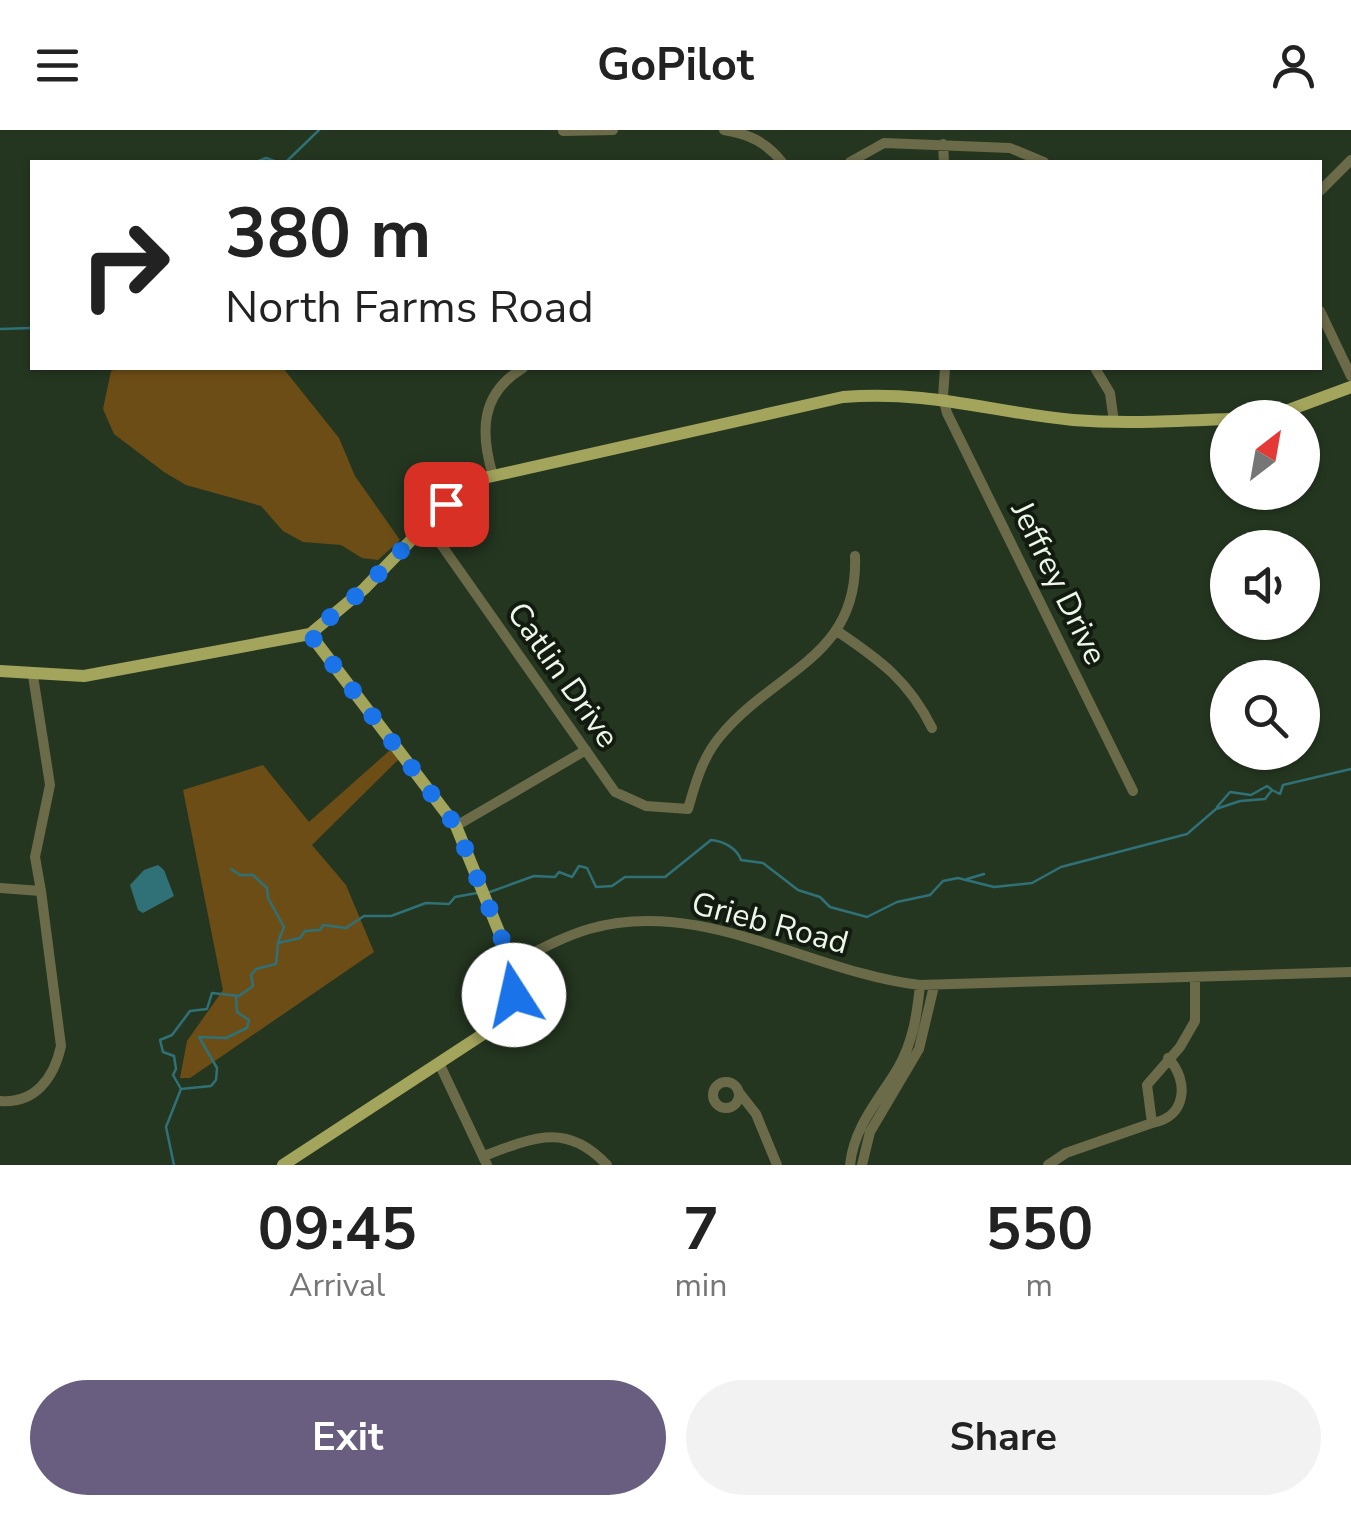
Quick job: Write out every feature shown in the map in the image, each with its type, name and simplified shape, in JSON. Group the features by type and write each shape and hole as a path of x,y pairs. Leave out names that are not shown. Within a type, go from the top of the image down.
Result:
{"main road":[{"path":"1316,400 1351,387"},
{"path":"0,671 33,676 84,676 310,634 364,589 446,504 493,476 843,397 893,393 943,397 1069,419 1114,422 1210,419"},
{"path":"282,1165 297,1161 497,1024 514,995 512,964 456,826 310,634"}],"street":[{"path":"563,130 612,130"},
{"path":"724,130 754,137 780,160"},
{"path":"854,160 884,143 1010,148 1039,160"},
{"path":"943,144 944,160"},
{"path":"1322,190 1351,160"},
{"path":"1322,316 1351,376"},
{"path":"493,476 484,444 484,418 494,392 521,370"},
{"path":"943,397 946,370"},
{"path":"1096,370 1110,392 1114,422"},
{"name":"Jeffrey Drive","path":"943,397 947,413 1133,790"},
{"name":"Catlin Drive","path":"426,523 615,792 628,800 688,809 708,752 725,730 800,670 837,631"},
{"path":"854,556 854,594 837,631 875,656 915,694 932,728"},
{"path":"0,1101 28,1098 44,1084 57,1066 60,1046 35,857 50,785 33,676"},
{"path":"456,826 586,750"},
{"path":"0,888 41,892"},
{"name":"Grieb Road","path":"512,964 592,928 661,923 714,930 856,974 920,986 1351,972"},
{"path":"1152,1123 1147,1085 1196,1021 1195,978"},
{"path":"850,1165 860,1127 909,1044 917,1019 920,986"},
{"path":"862,1165 870,1132 919,1049 934,986"},
{"path":"1048,1165 1066,1154 1166,1121 1174,1114 1183,1092 1179,1070 1168,1058"},
{"path":"440,1063 486,1160 558,1134 590,1146 607,1165"},
{"path":"738,1091 756,1114 777,1165"}],"shaded area":[{"path":"285,370 339,438 355,476 400,540 378,560 362,558 341,545 303,542 283,531 261,506 186,485 114,434 103,409 111,371"},
{"path":"397,744 404,754 312,845 346,885 374,952 190,1078 180,1078 187,1041 223,990 183,790 263,765 309,822"}],"water":[{"path":"158,865 164,870 174,896 143,913 138,910 130,885 144,870"}],"waterway":[{"path":"288,160 319,130"},
{"path":"261,160 272,160"},
{"path":"0,329 30,328"},
{"path":"490,892 534,876 555,877 559,872 572,877 579,866 587,868 596,887 612,886 625,877 665,877 711,840 729,846 741,860 763,863 798,890 820,897 830,907 867,917 897,902 930,895 943,881 958,878 994,887 1032,883 1061,867 1187,834 1216,809 1240,801 1265,799 1272,790 1280,794 1283,785 1351,769"},
{"path":"1217,807 1230,792 1251,795 1267,786 1271,789"},
{"path":"231,869 240,875 253,875 267,888 268,898 284,927 278,942"},
{"path":"967,879 984,874"},
{"path":"174,1165 166,1127 181,1089 173,1075 174,1056 163,1052 160,1040 172,1035 190,1011 207,1009 212,993 239,996 253,986 251,975 256,969 276,964 278,943 300,938 305,931 320,930 323,925 346,928 364,916 391,916 426,903 449,904 455,897 477,893"},
{"path":"181,1089 211,1086 216,1080 217,1068 199,1037 226,1038 247,1028 249,1020 237,1012 236,997"}],"route":[{"path":"446,504 364,589 310,634 456,826 512,964 514,995"}]}
